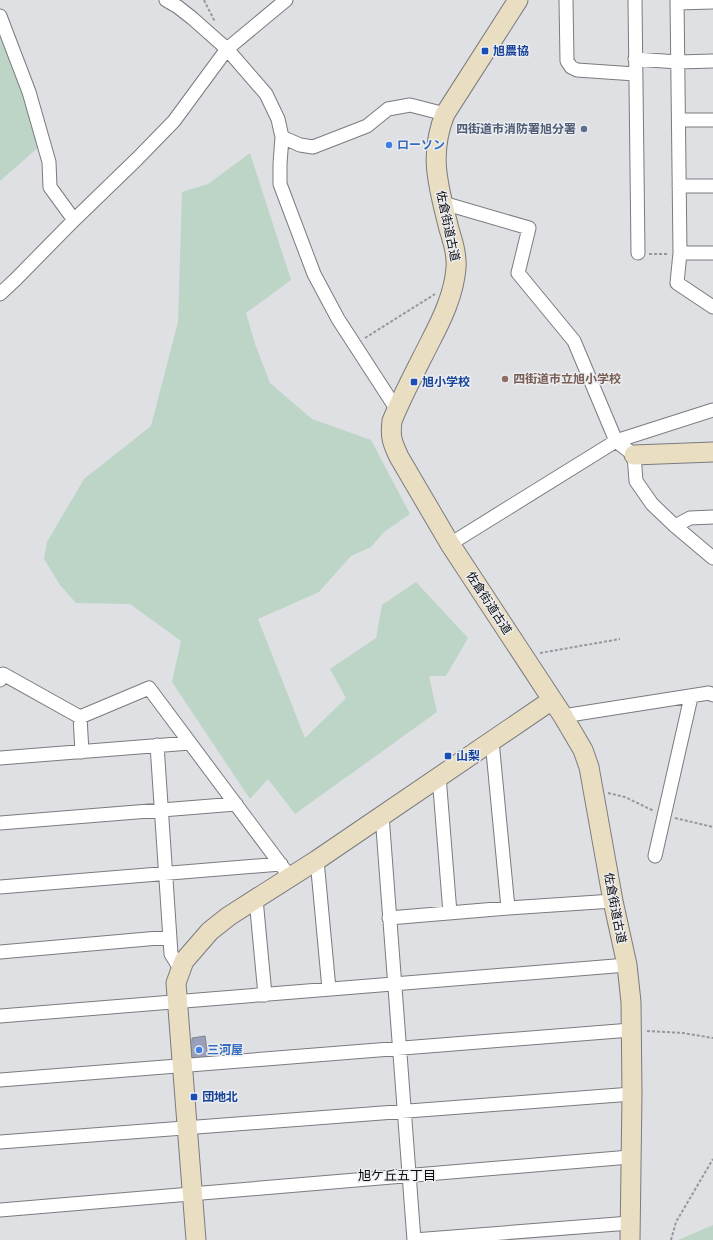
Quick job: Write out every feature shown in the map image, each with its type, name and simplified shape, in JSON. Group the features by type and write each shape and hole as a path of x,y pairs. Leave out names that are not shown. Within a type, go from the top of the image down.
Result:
{"street":[{"path":"166,0 192,18 227,50 266,94 278,119 282,137 280,184 314,274 338,319 397,410"},
{"path":"0,294 16,280 174,121 227,50 286,0"},
{"name":"佐倉街道古道","path":"518,0 445,114 439,129 436,144 436,172 454,249 456,266 455,280 444,315 392,421 390,435 393,446 450,544 563,716 583,750 589,767 627,965 631,1002 632,1094 630,1232"},
{"path":"566,0 567,61 571,67 577,70 635,74"},
{"path":"634,0 638,253"},
{"path":"713,2 677,1 680,253 677,283 713,307"},
{"path":"0,16 29,92 49,162 50,187 74,220"},
{"path":"635,59 678,62 713,61"},
{"path":"282,137 300,145 313,147 367,126 388,109 410,105 445,114"},
{"path":"679,120 713,120"},
{"path":"679,186 713,186"},
{"path":"443,203 528,228 518,273 574,341 616,441 634,455 713,452"},
{"path":"680,253 713,253"},
{"path":"450,544 616,441 713,410"},
{"path":"634,455 636,481 652,504 675,526 713,558"},
{"path":"675,526 690,518 713,517"},
{"path":"0,680 3,674 80,717"},
{"path":"80,717 149,688 285,871"},
{"path":"563,716 691,697 712,691"},
{"path":"656,856 691,697"},
{"path":"0,887 166,874 285,871 317,860 552,700"},
{"path":"80,717 82,752"},
{"path":"492,741 508,908"},
{"path":"0,758 190,742"},
{"path":"157,745 171,954 180,970"},
{"path":"439,776 450,912"},
{"path":"0,823 236,804"},
{"path":"382,815 414,1240 630,1232"},
{"path":"317,860 329,989"},
{"path":"196,1240 176,1002 176,983 184,961 210,931 229,916 256,899 285,871"},
{"path":"256,899 265,995"},
{"path":"389,918 450,912 614,901"},
{"path":"0,952 170,936"},
{"path":"0,1016 627,965"},
{"path":"0,1080 631,1030"},
{"path":"0,1142 632,1094"},
{"path":"0,1210 630,1157"}],"path":[{"path":"638,253 680,253"},
{"path":"355,345 436,293 449,300"},
{"path":"523,656 620,639"},
{"path":"594,794 609,793 625,797 664,815 713,827"},
{"path":"631,1030 683,1033 713,1038"},
{"path":"671,1240 676,1222 713,1159"}],"green space":[{"path":"0,32 41,145 0,181"},
{"path":"250,153 291,280 246,313 255,344 270,383 312,419 371,440 410,514 384,532 371,547 351,556 319,592 258,619 305,738 346,698 330,669 376,638 382,605 416,582 468,638 446,676 429,676 437,712 295,814 268,779 250,799 172,682 181,641 130,604 76,603 60,585 44,559 47,542 84,479 151,426 178,322 182,192 208,184"},
{"path":"713,1225 713,1240 678,1240"}],"building":[{"name":"三河屋","path":"205,1036 208,1058 192,1059 190,1042 192,1042 192,1038"}],"place":[{"name":"旭農協","path":"485,51"},
{"name":"四街道市消防署旭分署","path":"584,129"},
{"name":"ローソン","path":"389,145"},
{"name":"四街道市立旭小学校","path":"505,379"},
{"name":"旭小学校","path":"414,382"},
{"name":"山梨","path":"448,756"},
{"name":"三河屋","path":"199,1050"},
{"name":"団地北","path":"194,1097"}],"district":[{"name":"旭ケ丘五丁目","path":"397,1175"}]}
